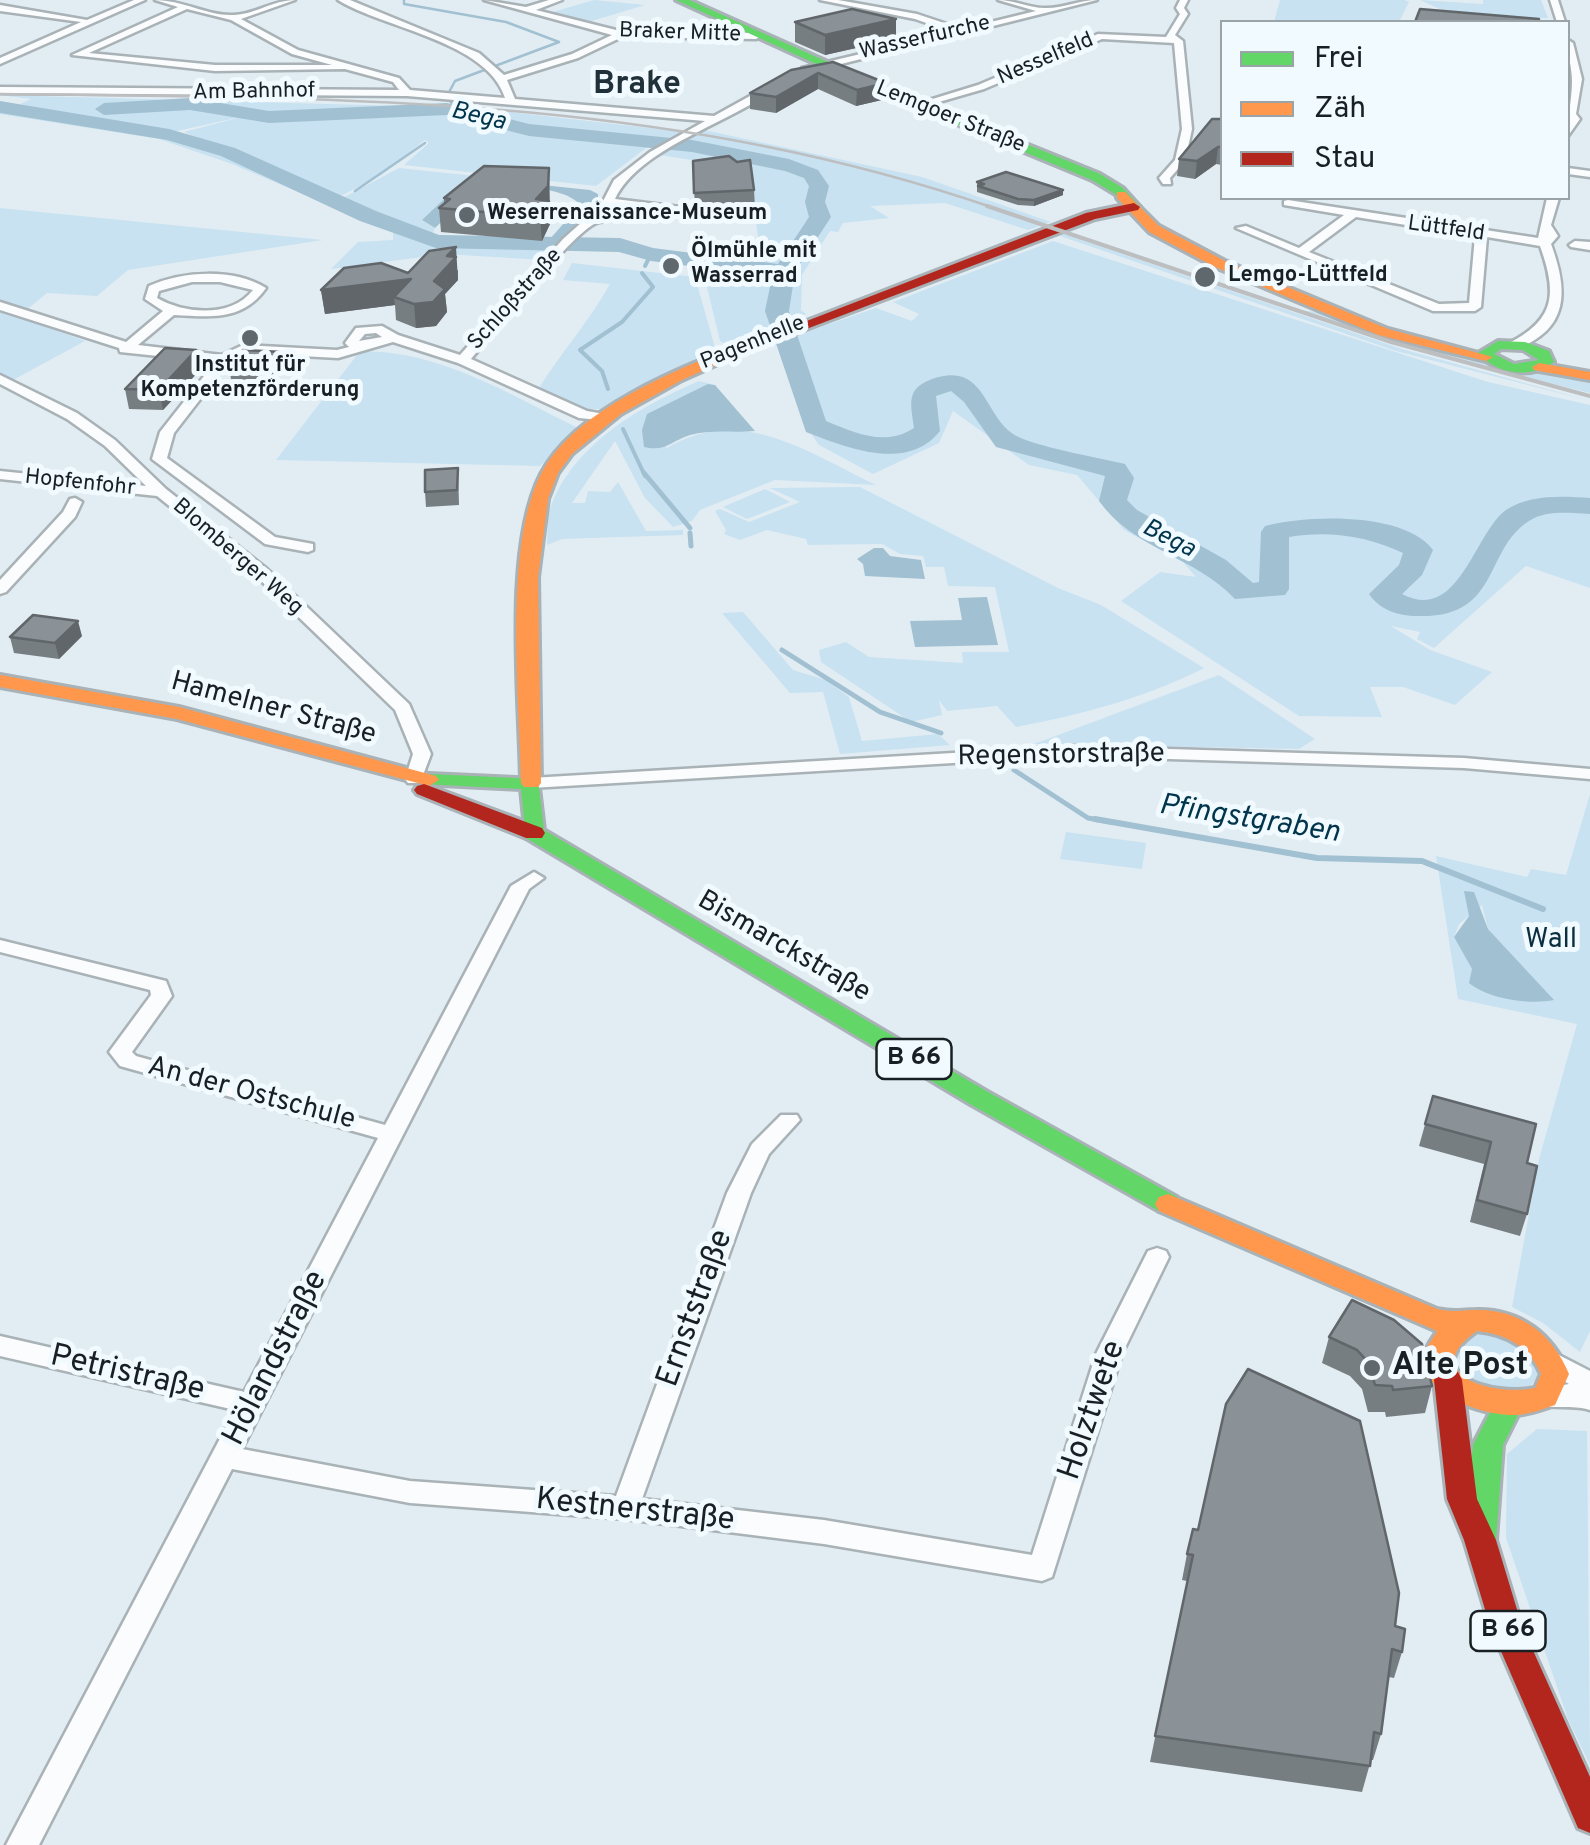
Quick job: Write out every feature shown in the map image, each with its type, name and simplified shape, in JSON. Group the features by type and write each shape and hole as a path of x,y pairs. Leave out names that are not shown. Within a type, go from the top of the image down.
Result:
{"main road":[{"name":"Lemgoer Straße","path":"681,0 816,64 1110,187 1124,194 1154,229 1191,250 1384,332 1434,346 1487,353"},
{"name":"Pagenhelle","path":"531,783 530,530 550,472 604,418 643,394 748,344 1082,220 1137,210"},
{"path":"1487,353 1516,345 1589,376"},
{"path":"1487,353 1504,366 1541,353"},
{"name":"Hamelner Straße","path":"0,681 179,713 414,779 531,783"},
{"name":"B 66","path":"414,779 424,791 534,834"},
{"path":"531,783 534,834"},
{"name":"Bismarckstraße","path":"534,834 979,1098 1206,1223 1432,1319 1457,1324"},
{"name":"Bismarckstraße","path":"1206,1223 1273,1270 1423,1344"},
{"path":"1472,1320 1507,1324 1536,1340 1552,1361 1555,1381 1545,1398 1535,1404 1506,1408 1474,1400 1448,1380 1423,1344 1457,1324 1472,1320"},
{"name":"B 66","path":"1448,1380 1459,1484 1506,1626 1590,1816"},
{"name":"B 66","path":"1480,1540 1488,1444 1506,1408"}],"street":[{"path":"2,61 85,20 141,0"},
{"path":"159,0 234,18 294,52 396,80 407,93"},
{"path":"234,18 291,0"},
{"path":"342,0 476,55 511,98 508,102"},
{"name":"Braker Mitte","path":"488,0 620,34 756,36"},
{"path":"524,10 558,0"},
{"path":"824,0 961,31"},
{"path":"1002,0 1043,11"},
{"name":"Wasserfurche","path":"816,64 1093,0"},
{"path":"1167,182 1166,175 1180,161 1187,129 1178,41 1170,36 1184,14 1180,8 1184,0"},
{"path":"188,6 77,55 215,68 341,68"},
{"path":"0,8 85,20"},
{"path":"493,72 575,56 620,34"},
{"name":"Nesselfeld","path":"918,104 980,88 1101,36 1178,41"},
{"path":"1570,48 1585,76 1570,119"},
{"path":"792,77 816,64"},
{"name":"Schloßstraße","path":"604,418 584,415 463,360 565,245 610,202 618,182 680,138 776,85"},
{"name":"Am Bahnhof","path":"0,90 407,93 714,120"},
{"path":"1541,353 1560,287 1546,237 1553,200"},
{"path":"592,219 668,216 680,210 610,202"},
{"name":"Lüttfeld","path":"1288,203 1481,236 1546,237"},
{"path":"1300,254 1352,215"},
{"path":"1242,228 1438,308 1475,307 1481,236"},
{"path":"1574,245 1590,246"},
{"path":"125,349 172,311 234,314 251,305 260,288 195,278 153,289 151,299 172,311"},
{"path":"0,306 125,349 167,357 224,360"},
{"path":"308,547 270,541 159,458 167,432 224,360 243,349 338,354 393,338 463,360"},
{"name":"Blomberger Weg","path":"0,378 93,430 161,492 261,572 402,708 422,754 414,779"},
{"name":"Hopfenfohr","path":"0,475 161,492"},
{"path":"0,589 70,514 76,502"},
{"name":"Regenstorstraße","path":"531,783 1071,752 1435,762 1590,774"},
{"name":"Hölandstraße","path":"22,1845 228,1457 521,886 534,878"},
{"name":"An der Ostschule","path":"0,946 159,986 162,996 124,1042 120,1052 128,1062 391,1134"},
{"name":"Ernststraße","path":"625,1508 739,1193 760,1150 789,1120"},
{"name":"Holztwete","path":"1042,1569 1109,1354 1157,1257"},
{"name":"Petristraße","path":"0,1346 253,1404"},
{"path":"1552,1361 1590,1384"},
{"path":"1545,1398 1572,1394 1590,1400"},
{"name":"Kestnerstraße","path":"228,1457 410,1492 625,1508 824,1532 1042,1569"}],"green space":[{"path":"594,0 645,5 585,23 546,14"},
{"path":"1280,0 1409,2 1400,20 1275,20"},
{"path":"1420,0 1483,4 1483,0 1541,0 1548,18 1464,20"},
{"path":"0,95 475,108 685,132 660,147 646,148 596,186 404,165 429,143 425,140 381,175 337,198 184,132 245,116 168,133 20,104 31,99"},
{"path":"0,106 114,123 198,143 249,161 416,234 419,232 339,200 399,168 475,176 423,221 435,228 428,243 554,249 543,260 445,254 331,269 358,242 393,240 393,232 232,164 159,139 0,114"},
{"path":"704,130 922,177 1051,222 1028,230 945,203 870,206 889,218 843,223 838,232 830,231 802,275 801,310 806,314 725,344 720,341 706,283 742,286 758,270 716,264 728,244 759,244 749,169 660,155"},
{"path":"0,208 323,240 128,270 97,296 47,293 19,316 85,341 13,380 0,374"},
{"path":"1064,234 1402,349 1590,401 1396,351 1060,236"},
{"path":"1053,241 1488,382 1590,405 1590,588 1526,566 1434,648 1417,639 1420,632 1391,626 1430,650 1492,672 1455,705 1403,687 1370,687 1382,717 1299,716 1121,601 1160,572 1196,577 1183,562 1124,530 1077,475 1029,465 953,411 939,443 873,474 819,445 812,435 825,425 794,336 876,308 912,321 919,314 893,302"},
{"path":"572,263 695,277 716,351 603,409 580,409 539,388 610,284 563,280"},
{"path":"1289,309 1318,312 1361,329 1590,380 1590,393 1406,348"},
{"path":"360,351 390,353 446,366 578,428 540,466 276,460"},
{"path":"699,381 715,385 708,384 665,449 693,436 747,431 799,447 876,485 775,480 700,510 692,521 673,527 645,498 615,441 572,503 585,503 588,491 610,492 618,482 646,531 683,530 683,535 562,539 547,545 551,506 576,464 612,429"},
{"path":"860,487 1058,588 1101,605 1204,668 1112,704 1016,727 997,706 947,711 939,700 942,715 911,722 821,662 819,650 846,642 869,657 963,663 962,652 1009,652 995,587 948,586 944,567 926,567 923,556 900,554 882,544 808,545 806,539 767,530 740,540 724,534 726,530 715,511 720,509 749,522 800,502 770,488"},
{"path":"765,489 790,502 747,519 723,507"},
{"path":"743,612 793,670 826,680 849,697 862,741 938,734 950,745 840,754 823,692 790,693 722,613"},
{"path":"1219,675 1315,739 1299,749 1034,744"},
{"name":"Wall","path":"1590,794 1590,1331 1580,1352 1543,1323 1512,1307 1539,1159 1577,1024 1458,999 1436,856 1527,877 1531,869 1566,875","holes":["1482,905 1488,929 1553,1000 1472,969 1454,937 1459,924"]},
{"path":"1066,832 1146,843 1142,869 1060,859"},
{"path":"1469,1333 1509,1335 1541,1372 1524,1395 1472,1387 1454,1347"},
{"path":"1537,1429 1587,1431 1590,1765 1568,1719 1506,1538 1507,1454"}],"shaded area":[{"path":"474,178 590,190 598,194 598,202 564,238 549,240 580,205 572,198 545,189 483,192 463,203 435,228 422,220 459,185"},
{"path":"708,384 715,385 755,431 698,433 663,447 644,447 642,430 647,414"},
{"path":"874,548 883,548 890,556 921,560 925,579 865,576 863,564 857,559"},
{"path":"987,597 998,645 915,647 910,621 962,620 958,598"},
{"path":"1464,891 1474,892 1488,929 1554,1000 1509,999 1469,983 1472,969 1454,937 1469,916"}],"building":[{"path":"852,9 896,19 825,35 795,22"},
{"path":"1420,9 1539,19 1539,20 1416,20"},
{"path":"833,62 886,83 857,90 818,73 776,97 750,93 791,70"},
{"path":"1212,119 1220,119 1220,147 1197,161 1179,159"},
{"path":"729,156 737,162 750,160 754,190 694,193 693,161"},
{"path":"484,166 549,168 548,186 536,199 549,201 540,217 439,208 450,199 444,198"},
{"path":"1006,172 1063,190 1034,200 978,186 984,184 977,182"},
{"path":"456,247 447,256 456,257 434,281 445,289 433,302 414,304 394,297 411,279 321,290 344,268 381,263 408,273 429,251"},
{"path":"165,348 196,350 159,390 125,389"},
{"path":"243,350 283,352 269,368 229,366"},
{"path":"458,468 457,490 425,492 425,470"},
{"path":"33,615 78,621 55,643 10,637"},
{"path":"1433,1096 1536,1124 1527,1163 1537,1166 1527,1214 1477,1200 1491,1142 1425,1124"},
{"path":"1352,1300 1394,1320 1422,1344 1432,1386 1393,1390 1392,1386 1375,1385 1369,1363 1357,1350 1329,1337"},
{"path":"1248,1369 1360,1421 1399,1593 1395,1626 1405,1629 1402,1652 1392,1649 1381,1734 1374,1732 1370,1766 1155,1736 1193,1555 1187,1554 1193,1529 1198,1530 1226,1404"}],"waterway":[{"path":"404,0 404,4 506,22 559,42 455,81 447,96 452,104 447,109"},
{"name":"Bega","path":"104,109 190,104 269,117 447,109 529,130 692,146 756,162 789,165 811,174 819,186 815,202 820,217 784,272"},
{"name":"Bega","path":"0,107 169,135 228,152 368,216 436,241 620,245 651,254 784,272"},
{"path":"355,191 425,143"},
{"name":"Pfingstgraben","path":"645,266 651,254"},
{"name":"Bega","path":"784,272 777,311 815,426 872,445 900,445 927,431 923,393 940,385 965,388 1005,441 1115,470 1120,478 1113,501 1127,516 1215,566 1246,593 1274,589 1275,532 1329,525 1386,536 1419,550 1412,569 1384,594 1408,606 1446,603 1473,582 1497,539 1515,517 1541,507 1590,506"},
{"name":"Pfingstgraben","path":"608,389 602,371 580,350 622,322 653,287 642,273"},
{"name":"Pfingstgraben","path":"623,429 645,476"},
{"name":"Pfingstgraben","path":"644,473 690,528"},
{"name":"Pfingstgraben","path":"690,533 691,546"},
{"name":"Pfingstgraben","path":"782,650 880,712 941,733"},
{"name":"Pfingstgraben","path":"1014,770 1088,818 1110,822"},
{"name":"Pfingstgraben","path":"1095,819 1317,858 1422,861 1543,909"}],"railway":[{"path":"0,94 379,102 626,123 749,143 871,171 994,208"},
{"path":"987,206 1391,342 1590,396"}],"traffic: fast":[{"path":"681,0 864,82 1096,177 1119,191 1134,207"},
{"path":"1498,345 1525,346 1544,354 1547,362 1522,368 1506,366 1485,353 1498,345"},
{"path":"429,780 531,783 534,833 979,1098 1168,1204"},
{"path":"1480,1540 1488,1445 1506,1409"}],"traffic: slow":[{"path":"1121,195 1154,229 1220,264 1383,332 1486,357"},
{"path":"531,783 529,577 539,499 550,472 567,450 616,411 676,377 762,341"},
{"path":"1539,367 1590,376"},
{"path":"0,681 179,713 429,780"},
{"path":"1168,1204 1432,1319 1457,1324"},
{"path":"1472,1320 1512,1328 1542,1349 1555,1374 1545,1397 1519,1403 1493,1402 1452,1384 1441,1369 1439,1353 1449,1336 1472,1320"}],"traffic: jam":[{"path":"762,341 1091,216 1134,207"},
{"path":"424,790 534,833"},
{"path":"1448,1380 1462,1499 1480,1540 1506,1626 1590,1816"}],"place":[{"name":"Weserrenaissance-Museum","path":"467,215"},
{"name":"Ölmühle mit Wasserrad","path":"671,266"},
{"name":"Lemgo-Lüttfeld","path":"1205,277"},
{"name":"Institut für Kompetenzförderung","path":"250,338"},
{"name":"Alte Post","path":"1372,1368"}],"district":[{"name":"Brake","path":"637,87"}]}
